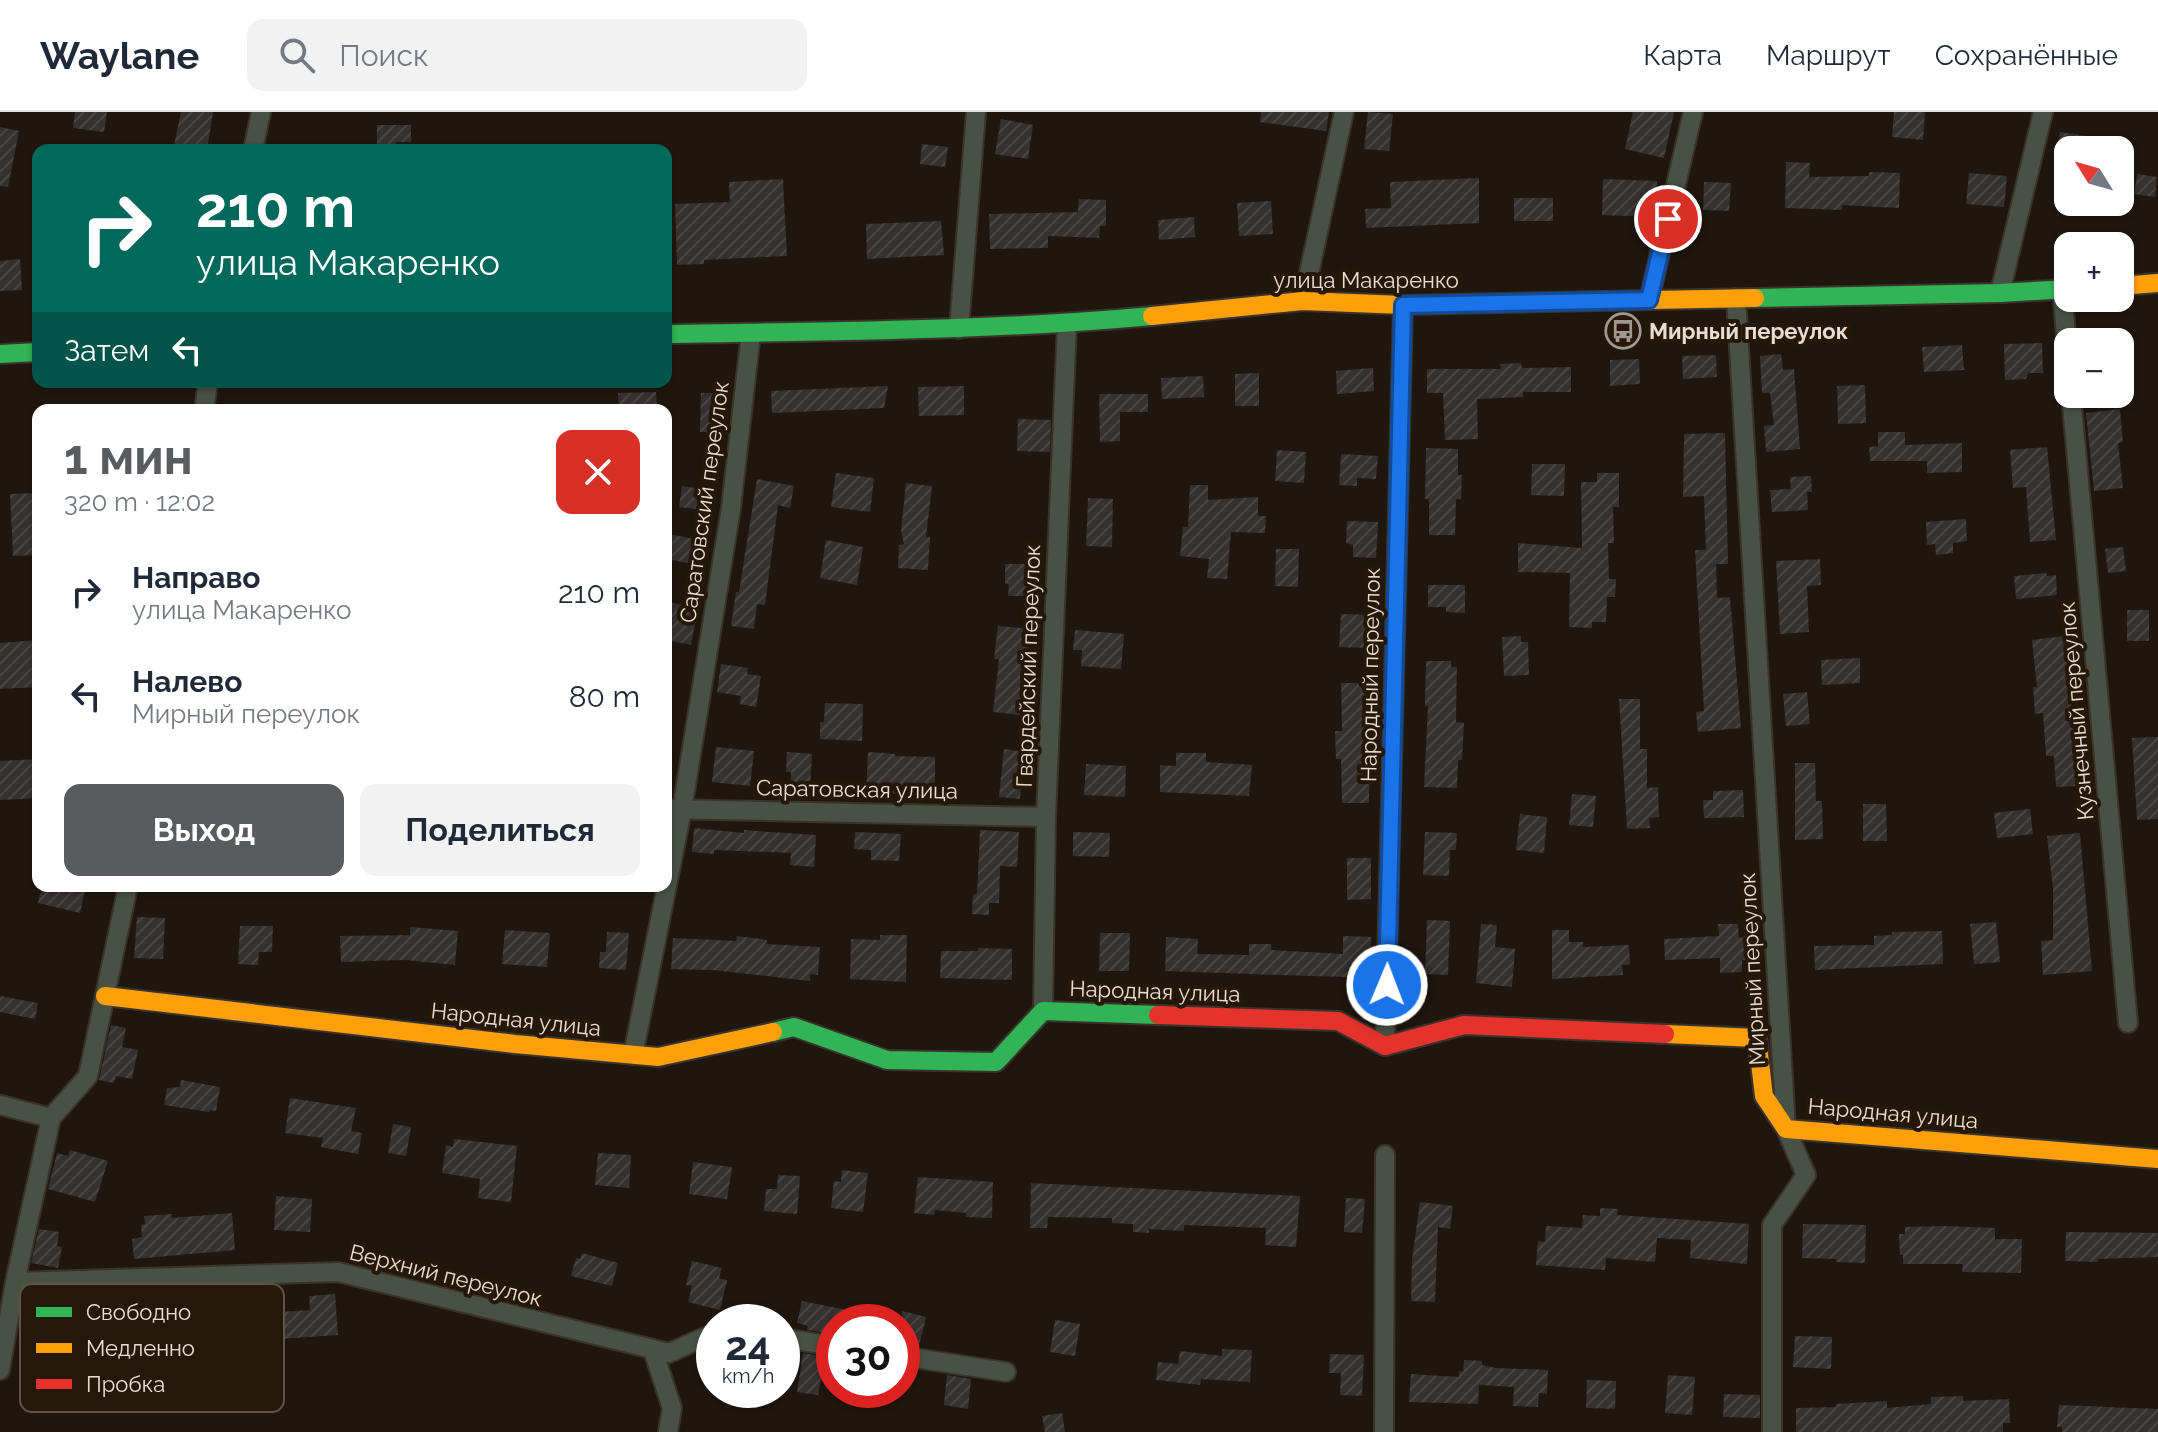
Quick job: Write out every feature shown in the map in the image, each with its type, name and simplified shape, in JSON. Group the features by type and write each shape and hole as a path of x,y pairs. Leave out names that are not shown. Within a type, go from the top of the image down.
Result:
{"street":[{"path":"254,144 261,112"},
{"path":"959,329 976,112"},
{"path":"1303,301 1344,112"},
{"path":"1649,300 1693,112"},
{"path":"2000,293 2043,112"},
{"path":"2134,285 2158,283"},
{"name":"улица Макаренко","path":"672,334 1067,324 1303,301 1403,305 2054,291"},
{"name":"Мирный переулок","path":"1736,298 1786,1129 1806,1175 1772,1225 1772,1432"},
{"name":"Народный переулок","path":"1385,1046 1403,305"},
{"name":"Гвардейский переулок","path":"1043,1011 1046,817 1067,324"},
{"name":"Саратовский переулок","path":"674,810 731,508 751,333"},
{"path":"0,354 32,352"},
{"name":"Кузнечный переулок","path":"2072,408 2128,1023"},
{"name":"Саратовская улица","path":"674,810 1046,817"},
{"path":"0,1370 15,1282 51,1118 88,1076 127,892"},
{"name":"Саратовский переулок","path":"633,1055 660,892"},
{"name":"Народная улица","path":"105,996 515,1044 658,1057 794,1027 887,1060 996,1062 1043,1011 1338,1021 1385,1046 1464,1025 1757,1038 1764,1096 1786,1129 2158,1159"},
{"path":"0,1105 51,1118"},
{"path":"1384,1432 1385,1155"},
{"name":"Верхний переулок","path":"15,1282 338,1272 653,1350 669,1353 696,1341"},
{"path":"653,1350 672,1408 668,1432"},
{"path":"920,1359 1006,1372"}],"building":[{"path":"75,112 107,112 104,132 73,128"},
{"path":"181,112 213,112 208,144 174,144"},
{"path":"1261,112 1329,112 1326,131 1260,122"},
{"path":"1368,112 1393,114 1389,151 1364,149"},
{"path":"1633,112 1674,112 1664,158 1625,149"},
{"path":"1894,112 1925,112 1923,140 1892,137"},
{"path":"1001,119 1033,125 1028,159 995,154"},
{"path":"377,125 411,125 411,142 377,144"},
{"path":"0,127 19,131 8,187 0,186"},
{"path":"2060,132 2088,136 2059,136"},
{"path":"922,144 948,147 945,167 920,164"},
{"path":"1786,162 1810,163 1809,177 1900,173 1899,208 1842,205 1842,210 1785,208"},
{"path":"1969,173 2007,176 2004,207 1966,204"},
{"path":"2137,174 2157,177 2155,197 2134,194"},
{"path":"1479,178 1479,223 1366,228 1365,209 1391,208 1390,182"},
{"path":"783,179 787,256 704,260 704,264 677,265 675,204 730,202 729,182"},
{"path":"1603,179 1657,181 1657,199 1660,199 1656,217 1602,215"},
{"path":"1704,182 1731,183 1729,211 1703,210"},
{"path":"1514,198 1553,198 1553,221 1514,221"},
{"path":"1079,199 1106,200 1106,226 1100,226 1099,238 1048,236 1048,248 990,249 989,214 1078,212"},
{"path":"1271,201 1273,234 1239,236 1237,203"},
{"path":"1194,217 1195,237 1159,240 1158,220"},
{"path":"941,221 944,255 867,259 866,224"},
{"path":"20,259 22,290 0,291 0,261"},
{"path":"2042,343 2043,373 2028,373 2026,379 2005,380 2004,344"},
{"path":"1962,345 1964,370 1924,372 1922,347"},
{"path":"1781,354 1783,370 1794,369 1800,449 1766,452 1764,426 1774,425 1770,393 1762,393 1760,356"},
{"path":"1716,355 1717,377 1683,379 1682,356"},
{"path":"1639,359 1640,384 1610,386 1610,360"},
{"path":"1521,363 1522,368 1571,367 1571,392 1523,392 1523,397 1477,399 1478,439 1445,440 1443,393 1427,393 1427,369 1501,369 1500,364"},
{"path":"1373,368 1374,391 1337,394 1336,371"},
{"path":"1259,373 1259,406 1235,406 1235,374"},
{"path":"1203,376 1204,397 1162,399 1161,378"},
{"path":"1865,385 1866,423 1838,424 1837,386"},
{"path":"888,386 884,408 772,413 771,391"},
{"path":"964,386 964,415 919,416 918,387"},
{"path":"656,392 657,404 619,404 618,393"},
{"path":"701,393 719,393 719,432 700,432"},
{"path":"1099,394 1148,394 1148,412 1120,412 1120,441 1100,442"},
{"path":"2120,409 2123,442 2118,443 2123,488 2094,491 2086,413"},
{"path":"1018,419 1051,420 1050,452 1017,451"},
{"path":"1878,432 1905,432 1905,445 1962,443 1962,472 1927,473 1927,461 1870,461 1869,447 1878,446"},
{"path":"1725,433 1728,564 1716,564 1717,598 1730,597 1741,728 1698,732 1696,712 1704,711 1695,550 1706,550 1704,496 1683,497 1684,434"},
{"path":"2047,447 2056,540 2030,542 2026,487 2013,488 2010,450"},
{"path":"1426,448 1458,449 1458,475 1462,475 1461,499 1456,499 1455,535 1429,535 1429,499 1425,499"},
{"path":"1277,450 1306,452 1304,483 1275,481"},
{"path":"1341,454 1378,456 1376,479 1357,478 1357,486 1339,485"},
{"path":"1532,464 1565,464 1564,496 1531,495"},
{"path":"836,473 874,478 870,512 831,507"},
{"path":"1597,473 1619,473 1619,507 1613,507 1614,543 1608,543 1609,579 1616,579 1615,597 1607,597 1606,622 1592,622 1592,628 1569,627 1570,573 1518,572 1518,543 1582,548 1581,482 1597,482"},
{"path":"1811,476 1812,492 1807,492 1808,510 1772,512 1770,490 1791,489 1790,477"},
{"path":"757,479 794,486 790,508 778,505 765,605 757,604 754,629 731,626"},
{"path":"906,483 932,486 926,537 930,537 928,570 898,568 899,545 904,544 901,531"},
{"path":"1190,485 1208,485 1208,500 1258,497 1258,516 1266,516 1265,533 1231,532 1227,579 1207,578 1209,559 1180,556 1183,527 1188,527"},
{"path":"682,486 715,491 712,511 679,507"},
{"path":"32,493 32,555 13,556 10,494"},
{"path":"1088,498 1113,499 1112,547 1086,546"},
{"path":"1966,519 1967,541 1953,543 1953,553 1936,555 1935,544 1927,545 1926,522"},
{"path":"1347,521 1378,522 1376,558 1353,557 1353,545 1346,543"},
{"path":"672,535 709,542 704,566 672,560"},
{"path":"826,540 863,547 857,585 820,578"},
{"path":"2123,547 2126,571 2108,573 2105,549"},
{"path":"1276,549 1299,549 1298,587 1275,586"},
{"path":"1820,559 1821,585 1807,586 1809,632 1780,634 1776,561"},
{"path":"1005,564 1034,564 1034,596 1008,596"},
{"path":"2046,573 2047,576 2056,575 2057,595 2016,599 2014,576"},
{"path":"1428,585 1465,585 1465,613 1446,612 1446,607 1428,607"},
{"path":"672,603 698,608 691,645 672,641"},
{"path":"2127,610 2149,610 2149,641 2127,641"},
{"path":"1341,614 1371,615 1370,648 1339,647"},
{"path":"998,626 1032,629 1021,715 993,712 999,659 994,659"},
{"path":"1075,630 1124,634 1121,669 1081,666 1082,650 1073,650"},
{"path":"1521,636 1521,642 1528,642 1529,675 1504,676 1502,637"},
{"path":"2064,636 2076,786 2056,787 2054,756 2046,756 2043,713 2035,714 2033,687 2037,687 2032,640"},
{"path":"32,640 32,687 0,689 0,643"},
{"path":"1860,658 1860,683 1822,685 1821,660"},
{"path":"1426,661 1451,661 1451,667 1457,667 1456,722 1464,723 1457,788 1424,787 1428,706 1425,706"},
{"path":"721,664 748,668 747,674 761,676 756,707 740,704 741,696 717,692"},
{"path":"1341,683 1370,683 1369,803 1342,803 1341,759 1336,759 1335,731 1342,731"},
{"path":"1807,692 1810,724 1786,726 1783,694"},
{"path":"1619,699 1640,699 1640,749 1647,749 1647,788 1658,787 1659,817 1649,818 1650,828 1627,829"},
{"path":"825,703 863,704 862,741 820,739"},
{"path":"2158,737 2158,819 2137,820 2132,738"},
{"path":"716,747 754,751 750,786 712,782"},
{"path":"1004,749 1024,752 1020,799 999,797"},
{"path":"787,752 812,754 810,791 790,790 791,772 786,772"},
{"path":"868,752 935,757 935,794 866,794"},
{"path":"1176,753 1206,753 1206,762 1252,765 1249,796 1160,792 1160,765 1176,766"},
{"path":"32,759 32,798 0,800 0,761"},
{"path":"1795,763 1815,763 1816,801 1822,801 1823,839 1795,840"},
{"path":"1086,764 1126,766 1125,797 1084,795"},
{"path":"1743,790 1744,817 1704,818 1703,800 1713,800 1713,791"},
{"path":"1572,794 1596,796 1593,827 1569,825"},
{"path":"1863,804 1886,804 1887,841 1863,841"},
{"path":"2030,809 2033,834 1997,838 1994,813"},
{"path":"1520,814 1547,817 1544,853 1516,850"},
{"path":"694,828 816,835 814,867 790,865 791,853 692,852"},
{"path":"980,830 1019,832 1017,867 1000,866 999,903 989,903 989,915 972,914 973,895 977,893"},
{"path":"855,832 901,834 899,861 871,860 871,850 854,849"},
{"path":"1073,832 1110,833 1109,857 1073,856"},
{"path":"1425,832 1457,833 1456,850 1450,850 1449,876 1423,875"},
{"path":"2080,833 2092,971 2043,975 2041,941 2053,940 2053,888 2047,836"},
{"path":"1347,858 1371,858 1371,899 1347,900"},
{"path":"41,892 85,892 80,913 38,903"},
{"path":"137,917 165,918 163,959 134,958"},
{"path":"1427,920 1450,921 1448,975 1425,974"},
{"path":"1996,922 2000,962 1974,964 1970,924"},
{"path":"1481,924 1497,925 1495,947 1515,949 1512,987 1476,983"},
{"path":"1718,924 1738,924 1739,938 1747,937 1748,960 1742,960 1742,972 1720,973 1720,958 1665,960 1664,939 1719,936"},
{"path":"240,926 273,926 272,952 259,952 258,965 238,964"},
{"path":"410,927 458,931 455,965 405,960 341,962 340,936 410,935"},
{"path":"505,930 550,933 547,967 502,964"},
{"path":"1552,930 1569,930 1569,942 1583,942 1583,947 1629,945 1630,965 1622,965 1623,975 1552,979"},
{"path":"1942,931 1943,964 1815,970 1814,946 1874,945 1874,936 1892,935 1892,932"},
{"path":"607,932 629,933 626,970 599,968 600,952 606,952"},
{"path":"1100,933 1130,933 1129,971 1099,971"},
{"path":"880,935 907,935 906,982 850,979 851,939 880,940"},
{"path":"737,936 767,940 766,944 820,947 818,975 810,974 810,981 713,970 671,969 673,938 736,941"},
{"path":"1343,936 1371,937 1370,978 1165,971 1166,937 1198,939 1197,954 1249,955 1249,944 1271,944 1271,950 1343,954"},
{"path":"978,948 1012,949 1012,980 940,978 941,951 978,951"},
{"path":"0,996 38,1003 35,1019 0,1012"},
{"path":"111,1025 126,1028 122,1047 138,1050 132,1079 116,1076 114,1083 99,1080"},
{"path":"181,1080 220,1087 216,1111 164,1105 167,1088 180,1087"},
{"path":"290,1098 356,1108 351,1131 362,1133 358,1154 321,1147 323,1138 285,1133"},
{"path":"393,1124 411,1127 406,1156 388,1153"},
{"path":"454,1139 517,1146 511,1202 478,1198 480,1179 442,1173 446,1145 453,1147"},
{"path":"70,1150 108,1161 95,1202 48,1189 57,1153 68,1156"},
{"path":"598,1153 631,1155 629,1188 595,1185"},
{"path":"693,1162 732,1167 727,1199 689,1194"},
{"path":"842,1170 868,1173 863,1212 831,1208 834,1181 841,1182"},
{"path":"778,1175 800,1176 797,1214 764,1211 766,1189 777,1189"},
{"path":"918,1177 993,1182 992,1218 966,1217 966,1213 935,1210 934,1215 914,1213"},
{"path":"1031,1183 1300,1196 1296,1247 1265,1245 1266,1228 1184,1225 1184,1231 1149,1229 1149,1233 1133,1232 1133,1224 1112,1223 1112,1218 1048,1217 1047,1228 1030,1228"},
{"path":"276,1196 312,1199 310,1232 274,1230"},
{"path":"1346,1198 1365,1199 1362,1233 1344,1232"},
{"path":"1420,1202 1453,1206 1450,1229 1438,1227 1435,1302 1411,1301 1412,1259"},
{"path":"1600,1208 1618,1209 1617,1215 1749,1224 1747,1264 1690,1258 1691,1240 1657,1238 1655,1262 1606,1258 1605,1270 1536,1265 1538,1241 1545,1242 1546,1226 1582,1228 1583,1215 1600,1216"},
{"path":"232,1213 235,1250 134,1259 132,1239 142,1237 144,1216 172,1214 172,1218"},
{"path":"1803,1224 1866,1225 1865,1263 1802,1258"},
{"path":"1905,1227 1995,1228 1995,1239 2022,1239 2021,1273 1962,1272 1963,1264 1903,1264 1899,1234 1905,1234"},
{"path":"39,1229 59,1232 57,1246 62,1247 58,1268 31,1263"},
{"path":"2066,1232 2158,1233 2158,1257 2098,1259 2098,1262 2065,1261"},
{"path":"582,1253 618,1263 612,1286 571,1276 576,1258 580,1259"},
{"path":"692,1261 722,1268 719,1278 727,1280 721,1304 688,1302 692,1286 686,1285"},
{"path":"335,1294 338,1335 284,1339 284,1312 310,1310 309,1296"},
{"path":"802,1301 817,1304 816,1331 807,1330 808,1326 800,1324"},
{"path":"920,1316 926,1317 920,1342"},
{"path":"1055,1320 1080,1324 1075,1356 1050,1352"},
{"path":"1795,1336 1832,1337 1831,1369 1793,1367"},
{"path":"1222,1349 1252,1350 1250,1382 1201,1379 1200,1385 1156,1380 1158,1362 1178,1364 1180,1351 1222,1356"},
{"path":"803,1353 816,1355 816,1395 800,1392"},
{"path":"1330,1354 1364,1355 1362,1396 1340,1395 1341,1373 1329,1373"},
{"path":"1464,1360 1482,1361 1482,1365 1496,1368 1548,1370 1547,1394 1539,1393 1538,1407 1513,1406 1514,1387 1479,1385 1478,1404 1409,1402 1411,1374 1459,1377 1459,1371 1463,1372"},
{"path":"947,1375 971,1379 968,1409 944,1405"},
{"path":"1668,1375 1695,1377 1692,1415 1665,1413"},
{"path":"1587,1380 1616,1381 1615,1409 1586,1408"},
{"path":"1724,1394 1760,1395 1760,1418 1723,1417"},
{"path":"1963,1396 1963,1401 2009,1399 2010,1423 2003,1423 2003,1432 1796,1432 1796,1408 1887,1401 1887,1408 1931,1404 1931,1397"},
{"path":"2059,1405 2158,1409 2158,1432 2062,1432 2062,1427 2057,1427"},
{"path":"1062,1413 1065,1432 1045,1432 1042,1416"}],"traffic: fast":[{"path":"1755,298 2054,290"},
{"path":"672,334 970,327 1152,316"},
{"path":"0,354 32,352"},
{"path":"773,1032 794,1027 887,1060 996,1062 1043,1011 1158,1015"}],"traffic: slow":[{"path":"2134,285 2158,283"},
{"path":"1152,316 1303,301 1403,305 1755,298"},
{"path":"105,996 515,1044 658,1057 773,1032"},
{"path":"1665,1034 1757,1038 1764,1096 1786,1129 2158,1159"}],"traffic: jam":[{"path":"1158,1015 1338,1021 1385,1046 1464,1025 1665,1034"}],"place":[{"name":"Мирный переулок","path":"1623,331"}],"route":[{"path":"1387,985 1403,305 1649,300 1668,219"}]}
